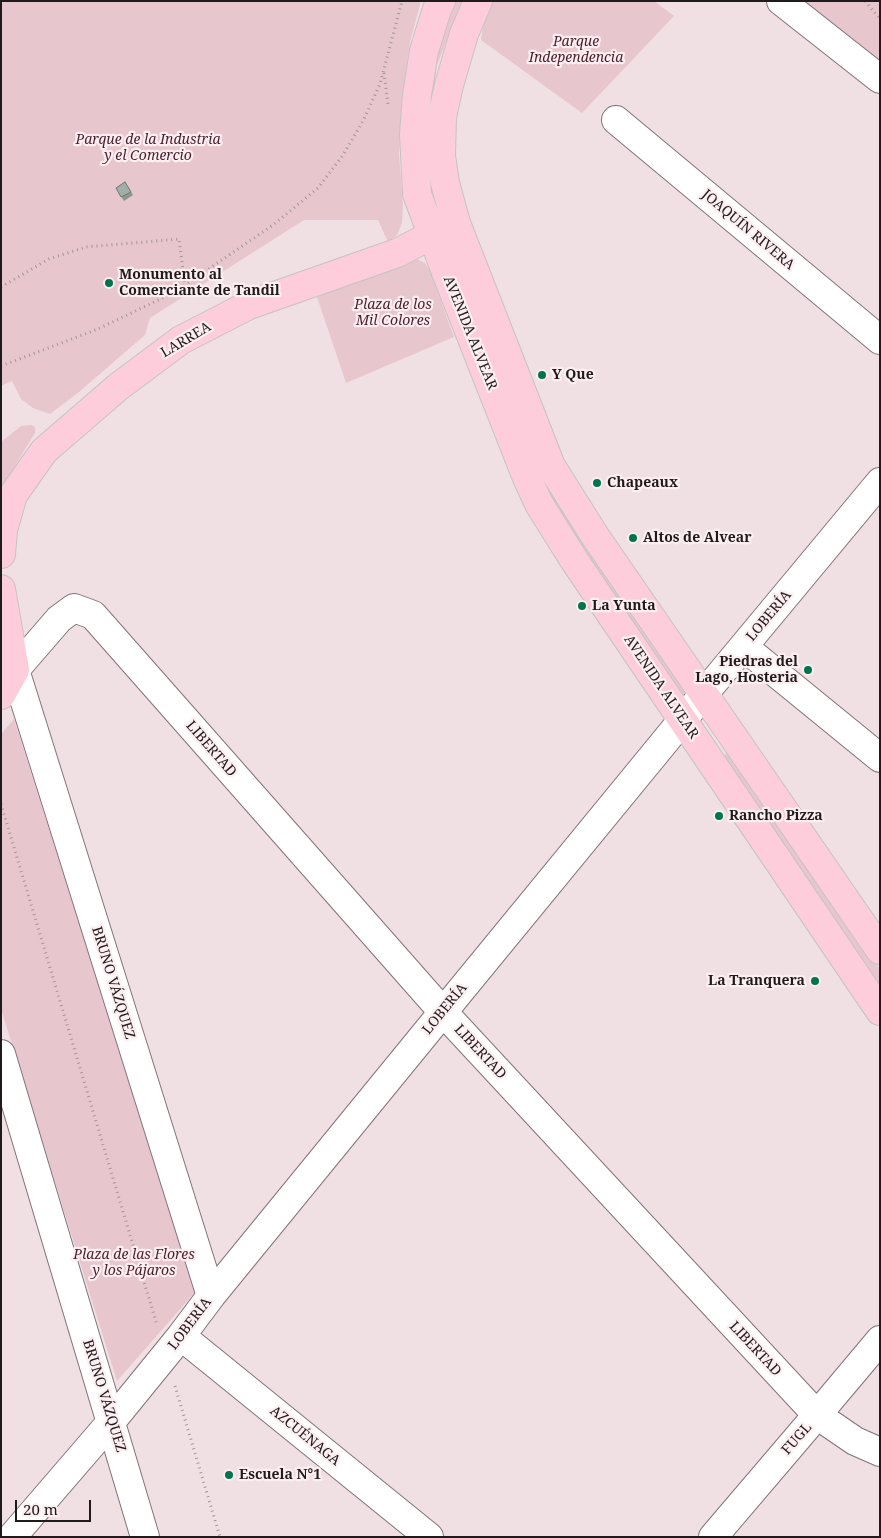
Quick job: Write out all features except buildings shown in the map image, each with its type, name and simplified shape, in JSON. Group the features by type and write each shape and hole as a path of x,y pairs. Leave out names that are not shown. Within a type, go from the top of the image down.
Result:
{"main road":[{"name":"AVENIDA ALVEAR","path":"441,1 424,52 417,96 414,134 417,194 527,478 539,504 574,560 880,1011"},
{"name":"AVENIDA ALVEAR","path":"478,1 464,34 451,76 442,117 441,156 445,183 456,223 551,466 595,536 703,695 880,950"},
{"name":"LARREA","path":"1,554 3,530 13,495 44,451 118,387 181,340 249,305 397,253 431,234 456,223"},
{"path":"1,588 16,670 1,695"}],"street":[{"path":"781,1 880,79"},
{"name":"JOAQUÍN RIVERA","path":"616,120 880,340"},
{"name":"LOBERÍA","path":"12,1537 112,1422 211,1296 443,1012 880,482"},
{"name":"LIBERTAD","path":"16,670 59,619 74,608 93,615 443,1012 817,1415 855,1441 880,1452"},
{"path":"744,647 880,758"},
{"name":"BRUNO VÁZQUEZ","path":"16,670 211,1296"},
{"name":"BRUNO VÁZQUEZ","path":"1,1054 145,1537"},
{"name":"FUGL","path":"713,1537 880,1340"},
{"name":"AZCUÉNAGA","path":"174,1345 429,1537"}],"path":[{"path":"1,366 98,329 175,292 273,225 318,188 338,162 363,121 380,84 402,1"},
{"path":"864,1 880,19"},
{"path":"1,287 49,259 86,247 179,239 185,286"},
{"path":"1,804 174,1345 220,1537"}],"green space":[{"name":"Parque de la Industria y el Comercio","path":"1,1 421,1 410,42 403,93 399,154 403,205 402,223 397,235 388,242 378,220 304,220 150,318 145,335 79,392 50,414 33,408 21,399 12,381 1,386"},
{"path":"454,1 463,1 437,65 429,117 437,193 431,195 423,156 432,62"},
{"name":"Parque Independencia","path":"489,1 654,1 674,16 582,113 481,40 485,10"},
{"path":"792,1 880,1 880,75"},
{"name":"Plaza de los Mil Colores","path":"406,259 417,259 425,263 430,271 454,337 346,383 317,297"},
{"path":"31,425 35,427 35,433 1,489 1,442 21,426"},
{"path":"535,455 686,691 682,697 540,482"},
{"name":"Plaza de las Flores y los Pájaros","path":"14,719 196,1291 117,1381 1,1009 1,734"},
{"path":"729,752 880,969 880,985 722,757"}],"place":[{"name":"Monumento al Comerciante de Tandil","path":"109,283"},
{"name":"Y Que","path":"542,375"},
{"name":"Chapeaux","path":"597,483"},
{"name":"Altos de Alvear","path":"633,538"},
{"name":"La Yunta","path":"582,606"},
{"name":"Piedras del Lago, Hosteria","path":"808,670"},
{"name":"Rancho Pizza","path":"719,816"},
{"name":"La Tranquera","path":"815,981"},
{"name":"Escuela N°1","path":"229,1475"}]}
